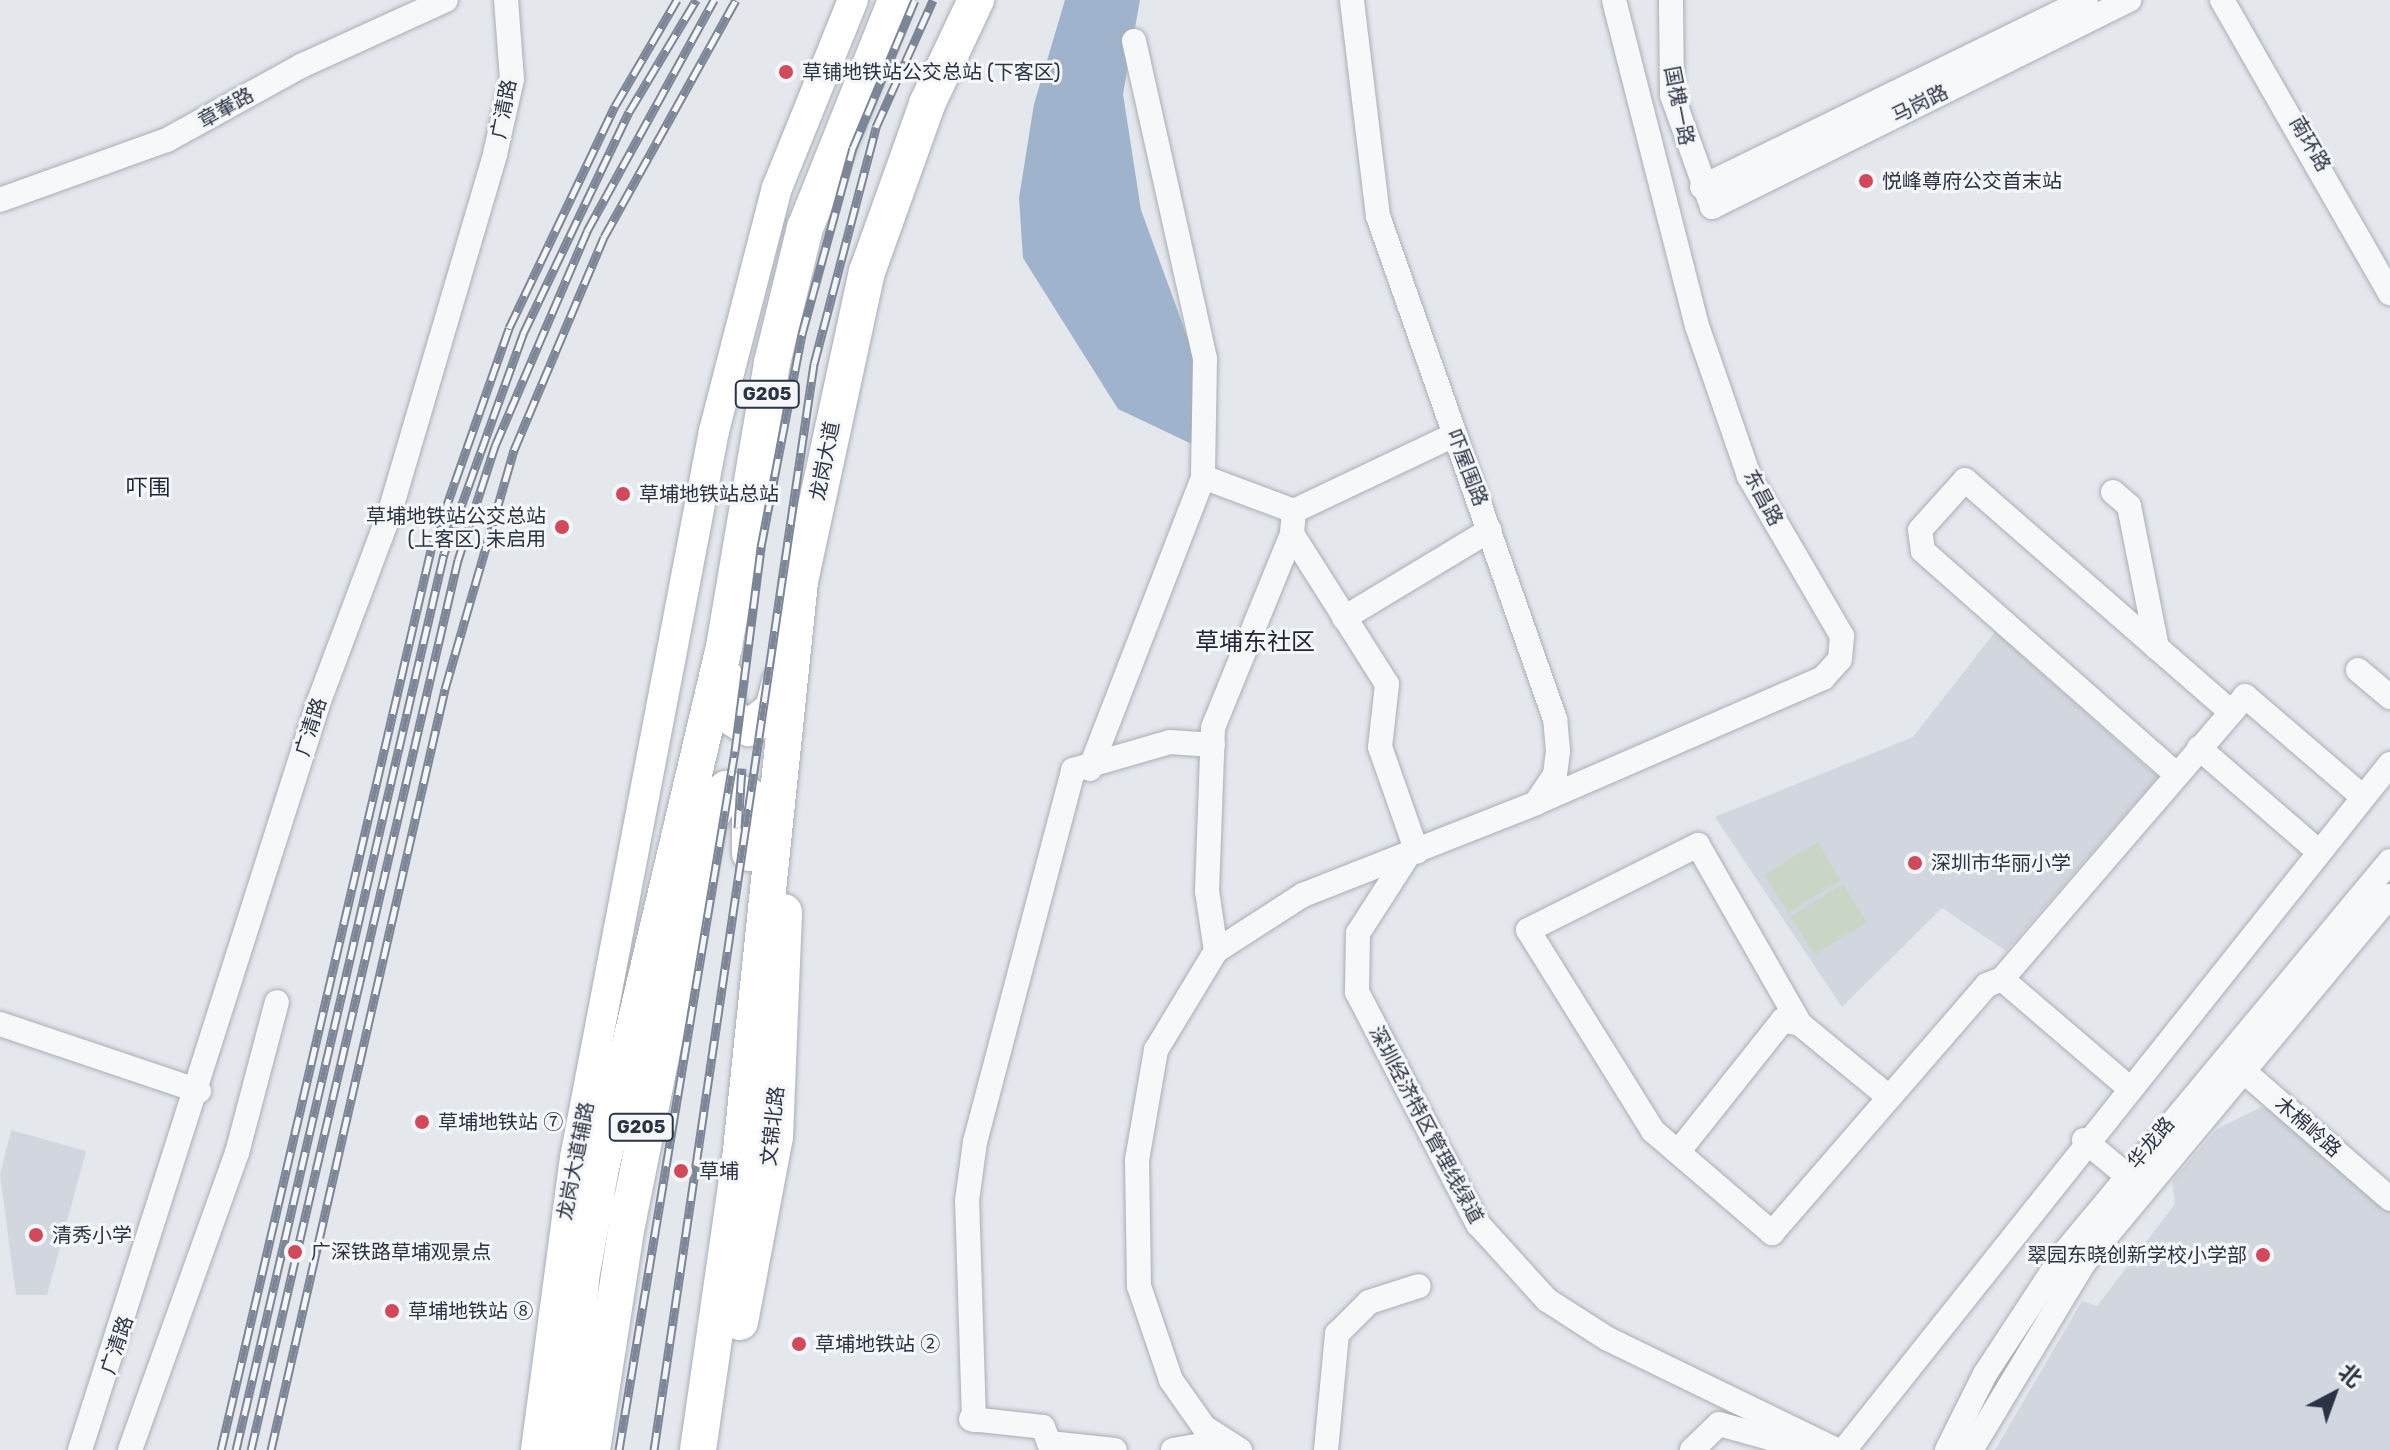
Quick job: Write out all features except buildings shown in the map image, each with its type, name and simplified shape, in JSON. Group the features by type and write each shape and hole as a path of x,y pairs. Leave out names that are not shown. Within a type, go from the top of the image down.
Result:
{"highway":[{"name":"G205","path":"592,1450 688,803 724,647 772,363 805,228 896,0"},
{"name":"龙岗大道","path":"759,943 780,795 793,627 867,272 927,104 976,0"},
{"path":"724,647 728,715 749,728 761,724 773,709 793,627"},
{"path":"627,1225 709,820 719,794 735,787 750,797 753,814 733,1037 731,1222"},
{"name":"文锦北路","path":"700,1450 737,1340 775,1137 785,907 780,795"},
{"path":"567,1450 581,1278 600,1172 688,803"},
{"name":"文锦北路","path":"700,1450 731,1222 759,943"}],"main road":[{"name":"龙岗大道辅路","path":"536,1450 575,1158 635,875 731,356 792,141 853,0"}],"street":[{"name":"章輋路","path":"0,200 167,140 301,66 446,0"},
{"name":"广清路","path":"80,1450 199,1091 319,701 389,515 495,154 512,79 506,0"},
{"name":"吓屋围路","path":"1352,0 1378,216 1555,719 1555,775 1536,803"},
{"name":"东昌路","path":"1536,803 1823,678 1841,647 1832,613 1749,476 1697,326 1614,0"},
{"name":"国槐一路","path":"1671,0 1672,95 1707,197"},
{"name":"马岗路","path":"1707,197 2086,0"},
{"name":"马岗路","path":"1707,197 2129,0"},
{"name":"南环路","path":"2222,0 2390,293"},
{"path":"1090,769 1203,477 1205,359 1134,41"},
{"path":"1216,951 1207,891 1213,745 1293,522 1454,435"},
{"path":"1203,477 1293,522 1344,618 1387,684 1380,747 1412,854"},
{"path":"2177,775 1923,551 1920,530 1965,480 2231,712"},
{"path":"2113,492 2129,506 2157,648"},
{"path":"1344,618 1490,530"},
{"path":"2358,670 2390,697"},
{"path":"1889,1097 1800,1024 1698,845 1528,930 1653,1131 1772,1233 1987,985 2002,979 2245,696 2363,797"},
{"path":"1115,1450 1049,1443 1043,1427 972,1419 967,1201 975,1142 1073,770 1090,769 1170,742 1213,745"},
{"path":"2199,748 2318,851"},
{"path":"1844,1450 2084,1140 2390,764"},
{"path":"1229,1446 1171,1380 1150,1332 1136,1232 1137,1160 1156,1050 1216,951 1303,895 1536,803"},
{"name":"深圳经济特区管理线绿道","path":"1412,854 1358,933 1357,992 1478,1224 1547,1300 1596,1331 1837,1450"},
{"name":"华龙路","path":"1971,1450 2083,1264 2390,861"},
{"name":"华龙路","path":"1947,1450 2019,1318 2125,1174 2390,896"},
{"path":"2002,979 2129,1088"},
{"path":"130,1450 237,1153 277,1002"},
{"path":"1678,1152 1783,1020 1800,1024"},
{"path":"0,1024 199,1091"},
{"name":"木棉岭路","path":"2234,1063 2390,1199"},
{"path":"2084,1140 2125,1174"},
{"path":"1326,1450 1337,1334 1369,1302 1419,1286"},
{"path":"1692,1450 1719,1424 1812,1450"},
{"path":"1173,1450 1229,1446"}],"shaded area":[{"name":"深圳市华丽小学","path":"1995,632 2158,777 2006,951 1942,908 1842,1007 1715,817 1913,737"},
{"name":"翠园东晓创新学校小学部","path":"2261,1107 2279,1112 2390,1209 2390,1450 1995,1450 2082,1301 2097,1306 2175,1204 2172,1181 2217,1129"},
{"name":"清秀小学","path":"11,1130 86,1151 47,1295 16,1295 0,1175"}],"green space":[{"path":"1817,842 1841,880 1788,913 1764,875"},
{"path":"1843,884 1867,922 1814,955 1790,917"}],"water":[{"path":"1065,0 1140,0 1123,94 1141,210 1191,347 1200,406 1194,445 1118,409 1023,258 1019,198 1034,104"}],"railway":[{"path":"221,1450 431,550 509,328 615,106 677,0"},
{"path":"236,1450 444,554 523,334 629,112 696,0"},
{"path":"251,1450 458,560 495,446 587,231 714,0"},
{"path":"271,1450 445,689 514,450 604,237 736,0"},
{"path":"619,1450 735,751 761,547 802,334 853,148 915,0"},
{"path":"654,1450 814,364 876,127 933,0"},
{"path":"738,828 742,768"}],"place":[{"name":"草铺地铁站公交总站 (下客区)","path":"786,72"},
{"name":"悦峰尊府公交首末站","path":"1866,181"},
{"name":"草埔地铁站总站","path":"623,494"},
{"name":"草埔地铁站公交总站 (上客区) 未启用","path":"562,527"},
{"name":"深圳市华丽小学","path":"1915,863"},
{"name":"草埔地铁站 ⑦","path":"422,1122"},
{"name":"草埔","path":"681,1171"},
{"name":"清秀小学","path":"36,1235"},
{"name":"广深铁路草埔观景点","path":"295,1252"},
{"name":"翠园东晓创新学校小学部","path":"2263,1255"},
{"name":"草埔地铁站 ⑧","path":"392,1311"},
{"name":"草埔地铁站 ②","path":"799,1344"}],"district":[{"name":"吓围","path":"148,488"},
{"name":"草埔东社区","path":"1255,643"}]}
